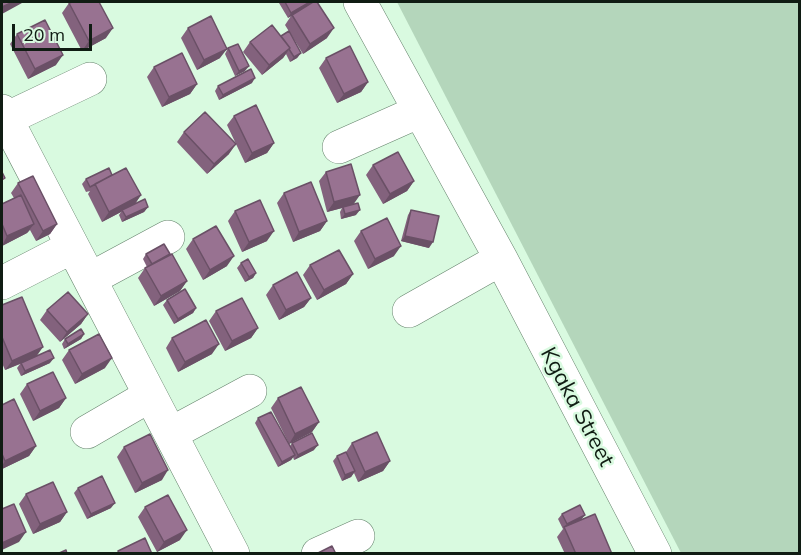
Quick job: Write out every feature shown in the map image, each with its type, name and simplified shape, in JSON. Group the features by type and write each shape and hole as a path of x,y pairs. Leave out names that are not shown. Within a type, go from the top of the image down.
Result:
{"street":[{"name":"Kgaka Street","path":"360,2 501,259 655,554"},
{"path":"90,79 4,115 233,554"},
{"path":"339,147 420,111"},
{"path":"90,279 168,237"},
{"path":"2,283 72,247"},
{"path":"409,310 501,259"},
{"path":"172,434 250,391"},
{"path":"87,432 149,396"},
{"path":"318,554 358,536"}],"green space":[{"path":"397,2 799,2 799,553 681,553"}],"building":[{"path":"2,2 13,2 2,7"},
{"path":"99,2 113,28 89,41 69,3"},
{"path":"285,2 310,2 291,13"},
{"path":"313,2 317,2 334,28 310,44 292,15"},
{"path":"211,16 227,49 204,60 188,28"},
{"path":"45,20 63,55 35,69 17,34"},
{"path":"272,25 290,48 269,65 250,42"},
{"path":"289,31 301,53 294,57 281,36"},
{"path":"238,44 249,66 239,71 228,48"},
{"path":"350,46 368,82 344,94 326,58"},
{"path":"182,53 197,84 169,97 154,67"},
{"path":"251,69 255,78 223,95 218,86"},
{"path":"256,105 274,143 252,153 234,116"},
{"path":"205,112 236,144 214,164 184,132"},
{"path":"398,152 414,181 390,194 373,165"},
{"path":"351,164 360,195 334,202 326,172"},
{"path":"109,168 112,175 90,187 86,179"},
{"path":"126,168 141,195 109,212 95,184"},
{"path":"33,176 57,224 43,231 18,183"},
{"path":"311,182 327,221 299,232 284,193"},
{"path":"21,195 34,224 7,236 2,224 2,204"},
{"path":"145,199 148,207 126,217 122,210"},
{"path":"260,200 274,231 249,242 235,211"},
{"path":"358,203 360,210 345,214 343,207"},
{"path":"411,210 439,216 433,242 405,236"},
{"path":"387,218 401,246 375,259 361,231"},
{"path":"216,226 234,256 210,270 193,239"},
{"path":"164,244 170,254 152,264 146,254"},
{"path":"339,250 353,274 324,290 310,265"},
{"path":"172,254 187,281 161,296 145,268"},
{"path":"248,259 256,273 249,277 241,263"},
{"path":"297,272 311,298 286,310 273,285"},
{"path":"185,289 196,308 178,319 167,300"},
{"path":"68,292 88,314 67,332 47,310"},
{"path":"22,297 43,347 12,361 2,337 2,305"},
{"path":"242,298 258,328 232,341 216,311"},
{"path":"206,320 219,344 185,362 172,338"},
{"path":"81,329 84,334 68,344 65,339"},
{"path":"99,334 112,358 82,374 69,350"},
{"path":"50,350 54,358 25,371 21,363"},
{"path":"53,372 66,398 40,411 27,384"},
{"path":"301,387 319,422 295,434 278,398"},
{"path":"14,399 36,446 5,461 2,454 2,405"},
{"path":"271,412 295,455 282,462 258,418"},
{"path":"377,432 390,461 365,472 352,443"},
{"path":"312,433 318,445 298,455 292,443"},
{"path":"150,434 168,470 142,483 124,447"},
{"path":"346,452 355,471 345,475 337,456"},
{"path":"102,476 115,503 91,514 78,488"},
{"path":"53,482 67,512 40,524 26,494"},
{"path":"168,495 187,530 164,542 145,507"},
{"path":"14,504 26,532 2,543 2,509"},
{"path":"580,505 585,515 567,524 562,514"},
{"path":"595,514 612,554 576,554 564,527"},
{"path":"145,538 152,554 119,554 118,551"},
{"path":"332,546 336,554 316,554"}]}
